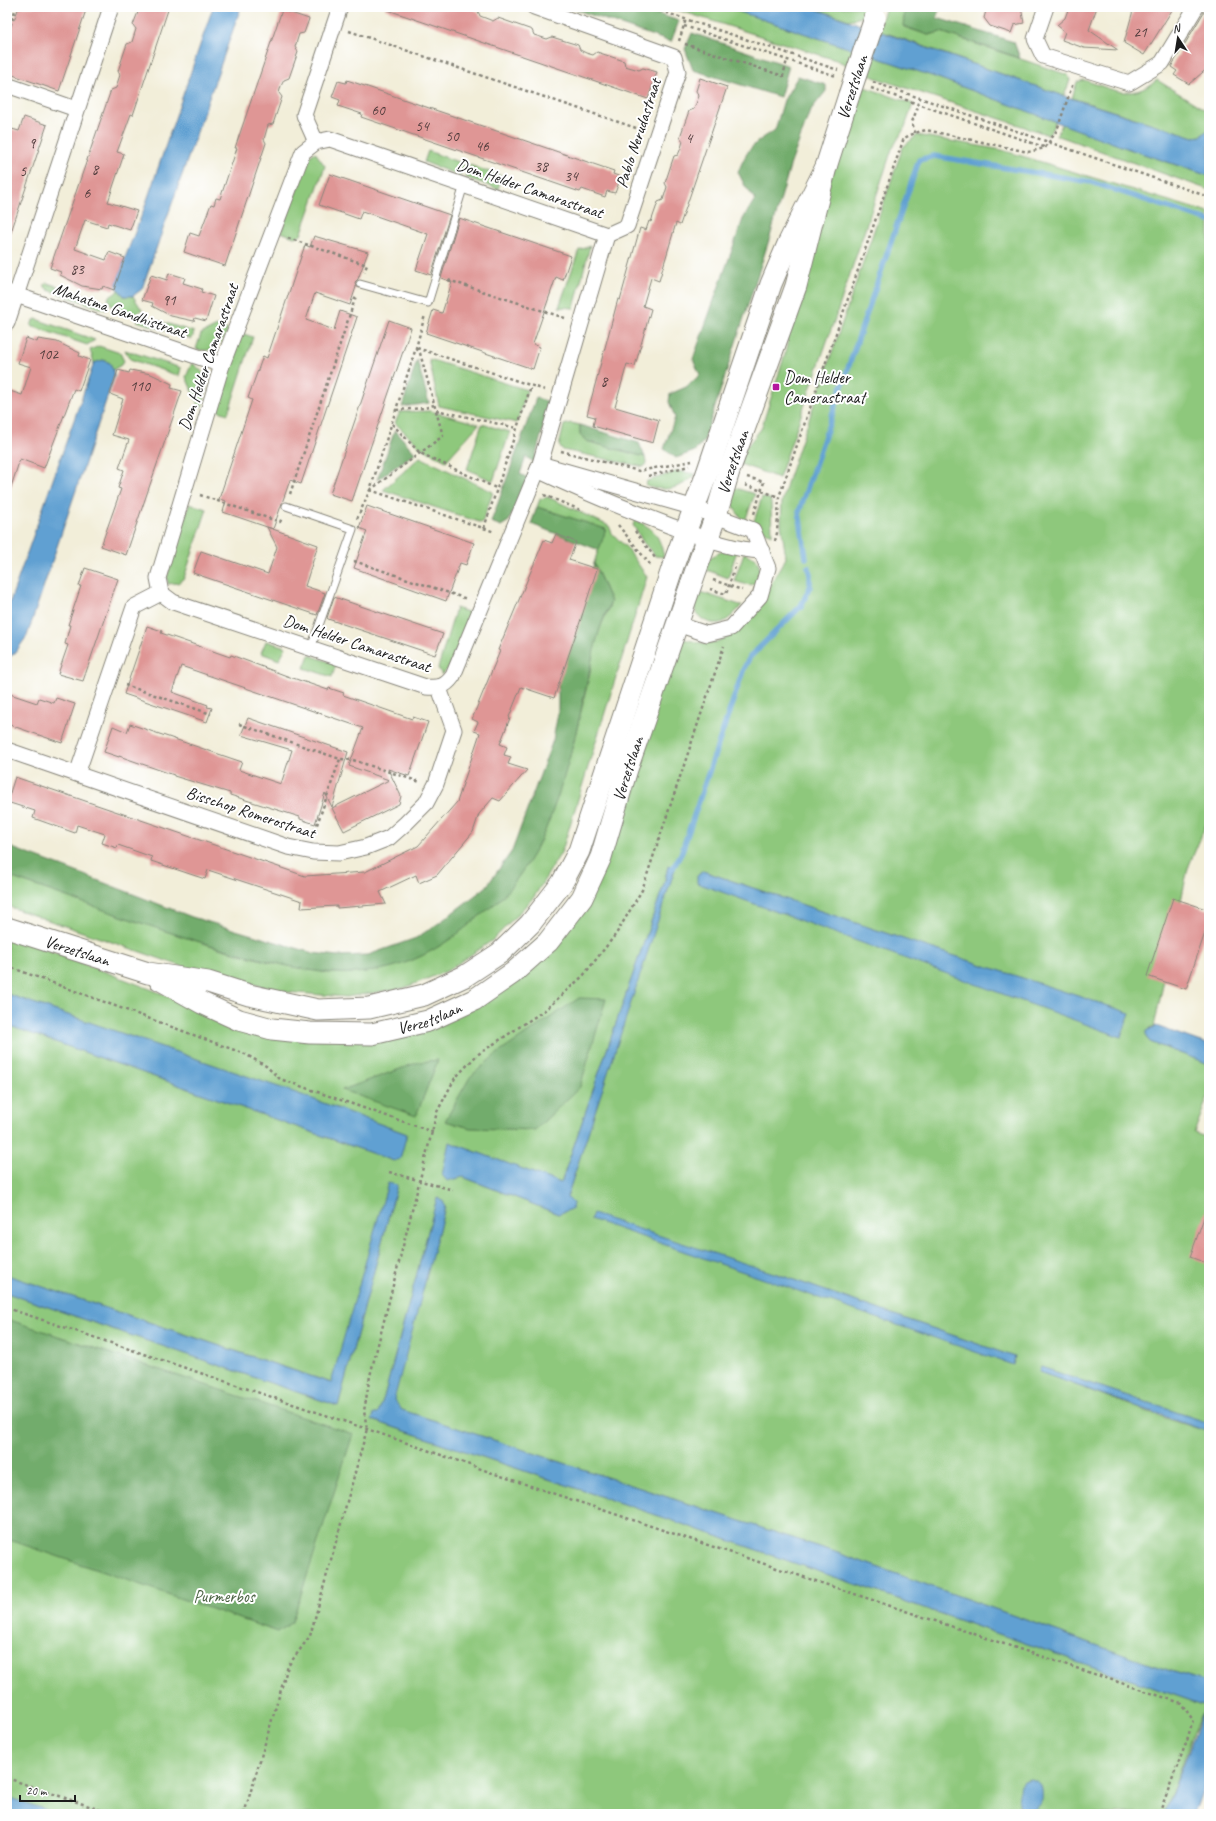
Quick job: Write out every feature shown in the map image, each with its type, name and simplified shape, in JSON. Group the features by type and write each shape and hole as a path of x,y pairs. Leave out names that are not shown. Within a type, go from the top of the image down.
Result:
{"main road":[{"name":"Verzetslaan","path":"148,973 202,1003 239,1020 272,1030 310,1033 372,1034 428,1021 474,1000 513,973 548,942 582,898 601,857 627,769 677,624 701,581 707,540 734,477 796,286 826,167 876,12"},
{"name":"Verzetslaan","path":"7,928 148,973 208,982 249,994 318,1010 369,1008 424,995 465,976 500,953 535,918 562,882 579,851 664,568 686,532 695,508 701,467 771,284 788,244 826,167"}],"street":[{"path":"7,323 12,293 111,7"},
{"path":"316,142 304,115 340,7"},
{"name":"Pablo Nerudastraat","path":"534,7 674,57 678,72 627,226 607,234"},
{"path":"1046,7 1035,39 1044,56 1129,83 1162,63 1196,7"},
{"path":"7,85 76,109"},
{"name":"Dom Helder Camarastraat","path":"330,139 607,234 538,467 530,489 453,676 447,684 439,688 426,687 173,602 161,593 158,578 222,365 303,152 316,142 330,139"},
{"name":"Mahatma Gandhistraat","path":"12,293 222,365"},
{"path":"538,467 695,508 753,530 768,568 760,596 731,628 707,634 677,624"},
{"path":"538,467 621,507 707,540 749,551 762,551"},
{"path":"77,774 134,607 161,593"},
{"name":"Bisschop Romerostraat","path":"7,750 288,846 309,851 339,853 366,847 389,838 426,803 436,784 454,730 439,688"}],"lane":[{"path":"360,284 428,303 464,185"},
{"path":"286,506 353,529 311,648"}],"path":[{"path":"7,37 16,7"},
{"path":"649,7 790,53"},
{"path":"686,19 679,42 783,76 787,60"},
{"path":"333,26 657,136"},
{"path":"768,568 777,533 779,497 893,164 904,138 926,130 1028,152 1045,148 1057,130 1071,88"},
{"path":"904,93 1209,197"},
{"path":"915,133 912,122 919,104"},
{"path":"184,490 280,522 286,506 367,265 272,232"},
{"path":"436,276 581,323"},
{"path":"353,529 370,490 392,424 416,348 428,303"},
{"path":"416,348 559,395"},
{"path":"370,490 443,436 420,353 416,348"},
{"path":"484,528 531,386"},
{"path":"396,410 434,406"},
{"path":"436,410 517,428"},
{"path":"392,424 420,453 496,488"},
{"path":"544,446 639,471 701,467"},
{"path":"646,476 688,466 701,467"},
{"path":"734,477 761,491 779,497"},
{"path":"734,477 764,482 752,520"},
{"path":"530,489 585,512"},
{"path":"370,490 510,537"},
{"path":"612,523 619,526 664,568"},
{"path":"633,528 655,559 664,568"},
{"path":"343,558 482,604"},
{"path":"701,581 726,594 737,560"},
{"path":"701,581 729,586 760,596"},
{"path":"109,680 211,714"},
{"path":"239,724 340,759 353,760 412,780 436,784"},
{"path":"309,851 340,759"},
{"path":"7,966 245,1054 266,1066 280,1079 433,1132 370,1376 364,1412 367,1429 310,1636 288,1666 244,1814"},
{"path":"389,1172 453,1190"},
{"path":"7,1308 367,1429 501,1476 1181,1703 1193,1720 1188,1738 1158,1814"},
{"path":"7,1778 112,1814"}],"green space":[{"path":"568,7 637,7 679,21 671,42"},
{"path":"668,7 725,7 938,78 1056,121 1049,135 876,78 836,60"},
{"path":"810,7 865,7 862,17 849,20"},
{"path":"886,7 905,7 904,27 928,35 941,32 1068,75 1070,80 1064,96 878,31"},
{"path":"905,7 940,7 937,18 1014,42 1020,58 941,32 928,35 903,26"},
{"path":"692,33 789,66 780,97 693,70 685,49"},
{"path":"798,76 826,85 826,91 810,111 790,166 770,237 704,441 695,451 676,458 664,449 675,417 669,402 670,394 686,387 700,375 693,359 743,219 755,199 745,186 738,172 748,151 761,139 775,130 784,100"},
{"path":"1084,80 1113,90 1130,92 1138,91 1147,87 1157,80 1209,112 1209,129 1201,136 1194,137 1072,98 1077,82"},
{"path":"859,85 913,104 905,127 892,149 838,310 779,478 740,464 744,450 761,429 788,345 785,328"},
{"path":"1063,123 1129,149 1209,176 1209,190 1056,135"},
{"name":"Purmerbos","path":"917,135 1002,150 1209,213 1209,817 1188,868 1154,1027 1151,1027 1146,1037 1150,1042 1209,1064 1209,1094 1194,1133 1209,1138 1209,1423 1041,1367 1040,1372 1165,1418 1209,1432 1209,1683 1152,1665 832,1551 402,1410 393,1400 445,1207 437,1198 384,1397 378,1414 372,1420 662,1517 1206,1706 1194,1732 1164,1814 7,1814 7,1293 338,1406 397,1185 388,1184 332,1383 7,1275 7,1025 394,1161 407,1134 296,1093 7,994 7,934 262,1032 305,1040 467,1008 587,892 674,637 702,643 716,642 730,636 762,599 786,558 781,524 782,502 787,483 903,147","holes":["668,866 674,869 567,1197 573,1203 558,1214 463,1177 449,1142 561,1183 664,884","703,871 912,942 1129,1013 1121,1037 697,876","777,1274 1015,1357 1013,1364"]},
{"path":"428,151 464,164 460,176 424,162"},
{"path":"315,152 325,166 301,235 294,237 281,232 310,156"},
{"path":"469,165 502,176 498,189 465,177"},
{"path":"590,246 574,308 559,307 579,250"},
{"path":"47,283 104,301 106,310 48,290 45,287 45,284"},
{"path":"118,289 124,296 133,296 142,310 134,315 112,307 108,298 117,292"},
{"path":"143,316 194,332 192,339 137,321"},
{"path":"36,319 95,340 87,345 31,326 33,321"},
{"path":"217,326 228,330 219,344 212,349 196,349 201,334"},
{"path":"241,333 253,337 228,414 216,410"},
{"path":"99,346 120,353 124,361 113,370 110,363 103,360 94,363 90,350"},
{"path":"125,350 181,368 179,376 130,359"},
{"path":"429,359 527,390 517,423 439,406"},
{"path":"417,360 429,403 402,407"},
{"path":"192,363 205,377 206,394 202,407 199,406 186,377"},
{"path":"536,398 550,402 534,462 526,457 520,474 528,478 509,521 501,526 491,522"},
{"path":"430,411 479,424 446,461 420,447 395,423 400,412"},
{"path":"571,423 580,425 580,434 586,441 645,457 646,463 644,467 563,450 559,446 564,425"},
{"path":"482,424 510,432 493,481 467,469"},
{"path":"580,425 639,443 645,457 586,441 580,434"},
{"path":"395,430 415,453 377,480"},
{"path":"420,457 493,492 482,523 383,490"},
{"path":"678,471 696,474 685,483 673,488 660,489 646,486 647,481"},
{"path":"732,487 755,494 745,521 738,514 732,502"},
{"path":"548,497 609,526 612,533 627,548 647,577 562,851 534,897 493,940 447,971 404,988 346,997 285,992 184,967 7,906 7,876 222,949 269,962 327,973 355,973 501,898 571,754 590,673 594,643 611,602 594,563 605,529 537,507 540,499"},
{"path":"762,497 770,499 772,535 753,524"},
{"path":"189,504 207,509 184,578 178,583 168,584 167,577"},
{"path":"537,507 606,529 599,550 531,524"},
{"path":"635,520 652,530 658,538 664,557 655,556 643,542 633,525"},
{"path":"723,551 737,551 728,578 704,569 709,558"},
{"path":"744,553 754,558 759,564 760,568 757,583 751,585 734,581"},
{"path":"594,563 611,602 597,638 576,734 557,799 545,831 525,867 513,885 500,899 492,907 435,949 406,963 390,968 355,973 314,971 286,966 186,938 7,876 7,846 192,917 313,953 338,956 368,955 416,938 439,923 486,887 512,851 553,740 558,713 558,679"},
{"path":"697,591 742,605 726,621 718,623 708,622 703,620 696,613 694,608 694,600"},
{"path":"456,608 471,613 449,668 442,675 438,668"},
{"path":"266,641 286,647 279,660 261,653"},
{"path":"309,655 336,664 332,677 304,668"},
{"path":"579,998 606,999 580,1087 535,1130 470,1128 445,1121 470,1077 494,1056"},
{"path":"438,1060 416,1116 342,1090 419,1062"},
{"name":"Purmerbos","path":"7,1319 353,1434 292,1622 278,1632 7,1539"}],"water":[{"path":"213,7 241,7 142,289 133,296 124,296 118,289 116,281 144,209"},
{"path":"725,7 810,7 1064,96 1194,137 1201,136 1209,129 1209,176 1129,149 938,78"},
{"path":"103,360 110,363 114,377 27,636 15,653 7,659 7,610 94,363"},
{"path":"668,866 675,869 567,1197 573,1203 572,1209 558,1214 463,1177 447,1181 442,1175 449,1142 561,1183 664,884"},
{"path":"703,871 912,942 1130,1013 1121,1037 697,883 697,876"},
{"path":"7,994 296,1093 407,1134 400,1159 394,1161 7,1025"},
{"path":"1156,1026 1209,1045 1209,1064 1150,1042 1146,1037 1146,1031"},
{"path":"388,1183 397,1185 338,1406 7,1293 7,1275 331,1383"},
{"path":"437,1198 443,1200 445,1207 394,1400 402,1410 832,1551 1152,1665 1209,1683 1209,1772 1194,1814 1164,1814 1206,1706 662,1517 372,1420 374,1414 378,1414 384,1397"},
{"path":"593,1214 777,1274 1015,1357 1013,1365 590,1219"},
{"path":"1041,1367 1209,1423 1209,1432 1039,1372"},
{"path":"1031,1779 1040,1783 1042,1789 1042,1799 1035,1808 1023,1811 1018,1804 1018,1792 1024,1781"},
{"path":"7,1797 59,1814 17,1814 7,1810"}],"building":[{"path":"19,7 87,7 59,91 7,73 7,17 14,20"},
{"path":"140,7 169,7 133,115 131,114 117,152 124,154 108,202 137,211 130,230 108,223 107,227 85,220 75,249 106,260 109,252 125,258 114,290 103,286 102,289 82,286 60,275 61,272 50,268 111,90 116,88 120,75 118,71 127,44 132,42 136,29 133,25"},
{"path":"386,7 465,7 478,11 480,16 493,21 498,18 532,30 534,35 547,39 552,37 578,45 580,50 586,53 593,55 597,52 624,61 625,66 639,70 643,68 657,72 648,99 385,9"},
{"path":"987,7 1021,7 1024,23 1014,25 1011,33 990,26 984,18"},
{"path":"1069,7 1097,7 1089,30 1118,50 1084,48 1062,40 1065,32 1057,25 1065,18"},
{"path":"1134,7 1174,7 1144,55 1124,43"},
{"path":"1207,7 1209,7 1209,67 1189,84 1174,75 1177,71 1171,67"},
{"path":"282,10 309,19 304,33 299,34 295,47 298,52 289,78 284,80 281,86 279,93 282,97 273,124 268,125 264,139 266,143 225,266 184,252 190,233 199,236 211,204 214,205 216,198 220,199 237,148 235,148"},
{"path":"700,78 727,87 680,225 676,223 659,281 651,278 643,306 651,309 635,366 627,364 615,407 659,420 653,443 593,426 595,417 587,415 618,299 620,300 640,228 646,230 649,221 651,222 658,202 663,200 667,187 665,183 674,156 678,155 681,148 683,141 680,137 689,111 694,109 699,96 696,91"},
{"path":"347,80 614,171 613,174 621,177 615,193 607,191 605,197 582,189 580,192 361,117 362,114 338,106 340,100 332,97 338,81 346,83"},
{"path":"24,117 47,125 10,235 7,235 7,144 12,129 19,131"},
{"path":"330,174 450,215 431,275 416,270 428,234 362,211 359,219 319,205"},
{"path":"459,218 571,256 563,280 556,277 533,344 540,347 533,369 426,333 433,310 442,313 452,282 441,278"},
{"path":"314,236 368,252 358,279 355,282 356,287 350,305 315,293 306,320 334,330 340,311 357,317 301,484 290,480 273,529 223,512 226,501 219,499 252,400 248,398 263,356 267,358 305,245 310,247"},
{"path":"169,273 185,278 183,283 202,289 201,292 214,296 206,321 195,318 194,321 171,316 152,306 153,303 142,300 151,275 167,280"},
{"path":"389,320 411,328 352,501 330,494"},
{"path":"26,338 37,342 38,339 57,342 80,353 79,356 90,360 79,391 74,389 44,468 20,459 10,490 7,490 7,390 22,395 31,367 18,363"},
{"path":"118,370 129,373 130,370 151,374 172,384 171,388 182,391 126,555 101,546 121,489 118,488 124,470 119,468 129,440 112,435 123,399 110,394"},
{"path":"367,506 474,543 466,565 460,563 446,601 354,568 367,531 359,528"},
{"path":"267,527 318,545 305,586 325,593 317,615 193,573 201,551 268,574 277,547"},
{"path":"556,534 576,542 569,560 597,569 554,698 521,687 509,717 510,718 500,744 507,747 504,755 511,757 508,764 527,770 500,801 493,798 479,814 473,832 437,875 419,883 416,875 380,892 386,904 337,908 337,906 301,908 302,901 208,870 205,879 151,861 152,857 118,845 117,848 102,843 105,834 77,825 75,833 33,818 35,811 7,802 15,777 305,876 365,872 418,846 457,802 480,733 474,731 478,722 472,719 500,651 498,650 544,540 552,543"},
{"path":"85,568 118,579 83,681 58,674 68,645 65,644 70,625 68,625 81,586 79,586"},
{"path":"334,597 443,634 435,655 328,619 327,618"},
{"path":"147,626 162,631 161,633 230,657 231,655 328,690 329,688 344,693 343,695 412,719 413,717 428,722 409,776 388,769 401,796 399,804 344,831 332,808 389,780 349,766 363,728 181,666 172,692 208,705 207,707 212,708 207,722 124,694"},
{"path":"7,693 37,703 39,698 54,703 56,698 75,704 62,743 7,724"},
{"path":"248,718 348,752 332,807 325,793 315,824 300,819 300,817 230,795 230,793 104,752 113,726 127,732 130,724 242,762 239,770 281,784 292,750 241,735"},
{"path":"1173,898 1209,910 1209,921 1186,989 1147,976"},
{"path":"1207,1209 1209,1210 1209,1264 1190,1257"}],"waterway":[{"path":"806,558 799,512 919,160 934,156 1091,182 1209,221"},
{"path":"673,868 681,854 744,668 750,657 801,606 810,587 810,571 808,567"}],"place":[{"name":"Dom Helder Camerastraat","path":"776,387"}]}
